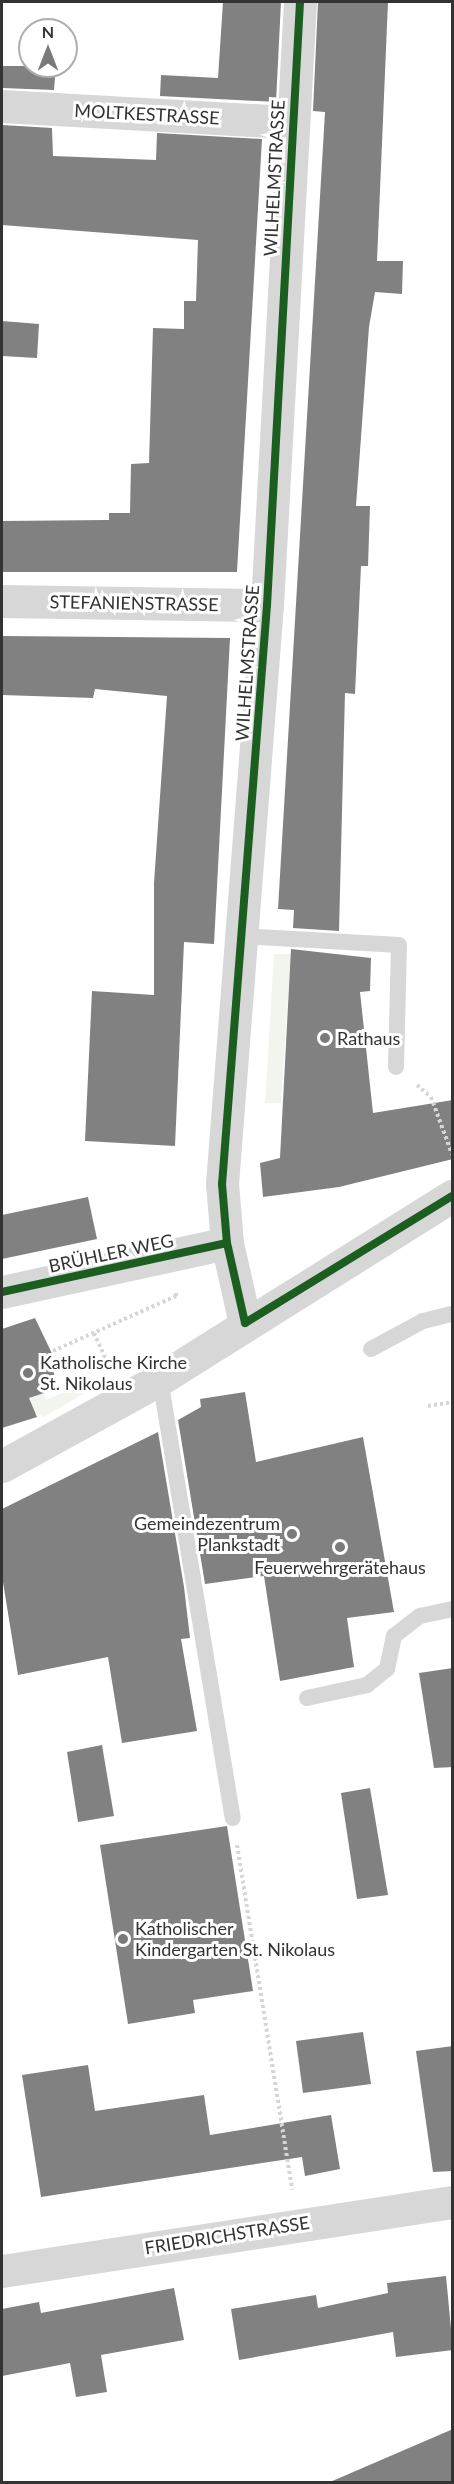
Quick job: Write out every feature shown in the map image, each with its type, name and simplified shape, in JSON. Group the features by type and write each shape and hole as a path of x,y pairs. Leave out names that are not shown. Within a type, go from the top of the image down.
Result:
{"street":[{"name":"WILHELMSTRASSE","path":"245,1323 227,1243 222,1184 267,605 300,2"},
{"name":"MOLTKESTRASSE","path":"2,106 292,122"},
{"name":"STEFANIENSTRASSE","path":"2,601 267,605"},
{"path":"2,1466 160,1379 245,1323 453,1196"},
{"name":"BRÜHLER WEG","path":"2,1292 227,1243"},
{"name":"FRIEDRICHSTRASSE","path":"2,2271 298,2223 453,2202"}],"lane":[{"path":"242,936 399,945 396,1067"},
{"path":"370,1349 423,1321 453,1314"},
{"path":"160,1379 233,1818"},
{"path":"307,1698 367,1685 387,1669 394,1636 420,1616 453,1609"}],"path":[{"path":"396,1067 430,1097 453,1154"},
{"path":"53,1351 176,1296 174,1254"},
{"path":"94,1333 109,1363 100,1369"},
{"path":"428,1406 453,1402"},
{"path":"233,1818 298,2223"}],"shaded area":[{"path":"274,954 291,954 281,1103 265,1103"},
{"path":"82,1385 86,1392 44,1417 32,1412 27,1398 43,1393 46,1400"}],"building":[{"path":"223,2 281,2 276,102 160,96 161,75 218,78"},
{"path":"318,2 388,2 377,261 403,261 402,294 375,292 369,327 356,506 370,506 368,566 361,566 355,694 345,693 339,931 293,928 294,910 278,909 325,112 313,111"},
{"path":"2,66 18,66 18,78 55,78 54,90 2,88"},
{"path":"2,125 52,128 53,156 156,160 157,133 262,139 237,572 2,572 2,521 109,520 109,513 130,513 131,464 149,463 153,328 184,329 184,301 196,301 198,240 2,225"},
{"path":"2,321 39,324 37,358 2,356"},
{"path":"2,636 230,638 214,944 184,942 175,1146 85,1141 92,991 154,995 154,883 167,696 95,689 93,698 2,695"},
{"name":"Rathaus","path":"291,949 371,958 370,991 360,992 373,1113 453,1100 453,1159 339,1187 263,1197 260,1163 280,1158"},
{"path":"88,1197 97,1239 2,1259 2,1215"},
{"name":"Katholische Kirche St. Nikolaus","path":"35,1318 58,1366 53,1371 59,1388 29,1398 37,1417 2,1428 2,1329"},
{"name":"Gemeindezentrum Plankstadt","path":"245,1392 256,1462 363,1437 394,1612 347,1618 354,1667 280,1681 264,1576 205,1584 178,1420 201,1407 200,1399"},
{"path":"158,1432 184,1587 190,1638 181,1639 197,1731 122,1743 108,1657 18,1675 2,1576 2,1509"},
{"path":"453,1668 453,1767 434,1768 419,1673"},
{"path":"102,1745 114,1816 78,1822 67,1752"},
{"path":"370,1788 388,1895 357,1899 341,1793"},
{"path":"227,1826 253,1991 193,2000 195,2013 128,2024 100,1845"},
{"path":"363,2032 371,2084 303,2093 296,2041"},
{"path":"453,2046 453,2171 433,2172 416,2051"},
{"path":"88,2065 95,2111 204,2095 210,2135 331,2115 340,2169 305,2176 302,2157 41,2197 22,2075"},
{"path":"446,2276 453,2350 396,2357 393,2332 239,2360 231,2309 316,2295 318,2308 388,2293 387,2283"},
{"path":"174,2288 184,2340 101,2355 107,2392 76,2397 70,2363 2,2376 2,2309 39,2302 41,2313"},
{"path":"453,2429 453,2482 330,2482"}],"cycle path":[{"path":"300,2 267,605 222,1184 227,1243 245,1323 452,1196"},
{"path":"2,1292 227,1243"}],"place":[{"name":"Rathaus","path":"325,1038"},
{"name":"Katholische Kirche St. Nikolaus","path":"28,1373"},
{"name":"Gemeindezentrum Plankstadt","path":"292,1534"},
{"name":"Feuerwehrgerätehaus","path":"340,1547"},
{"name":"Katholischer Kindergarten St. Nikolaus","path":"123,1939"}]}
